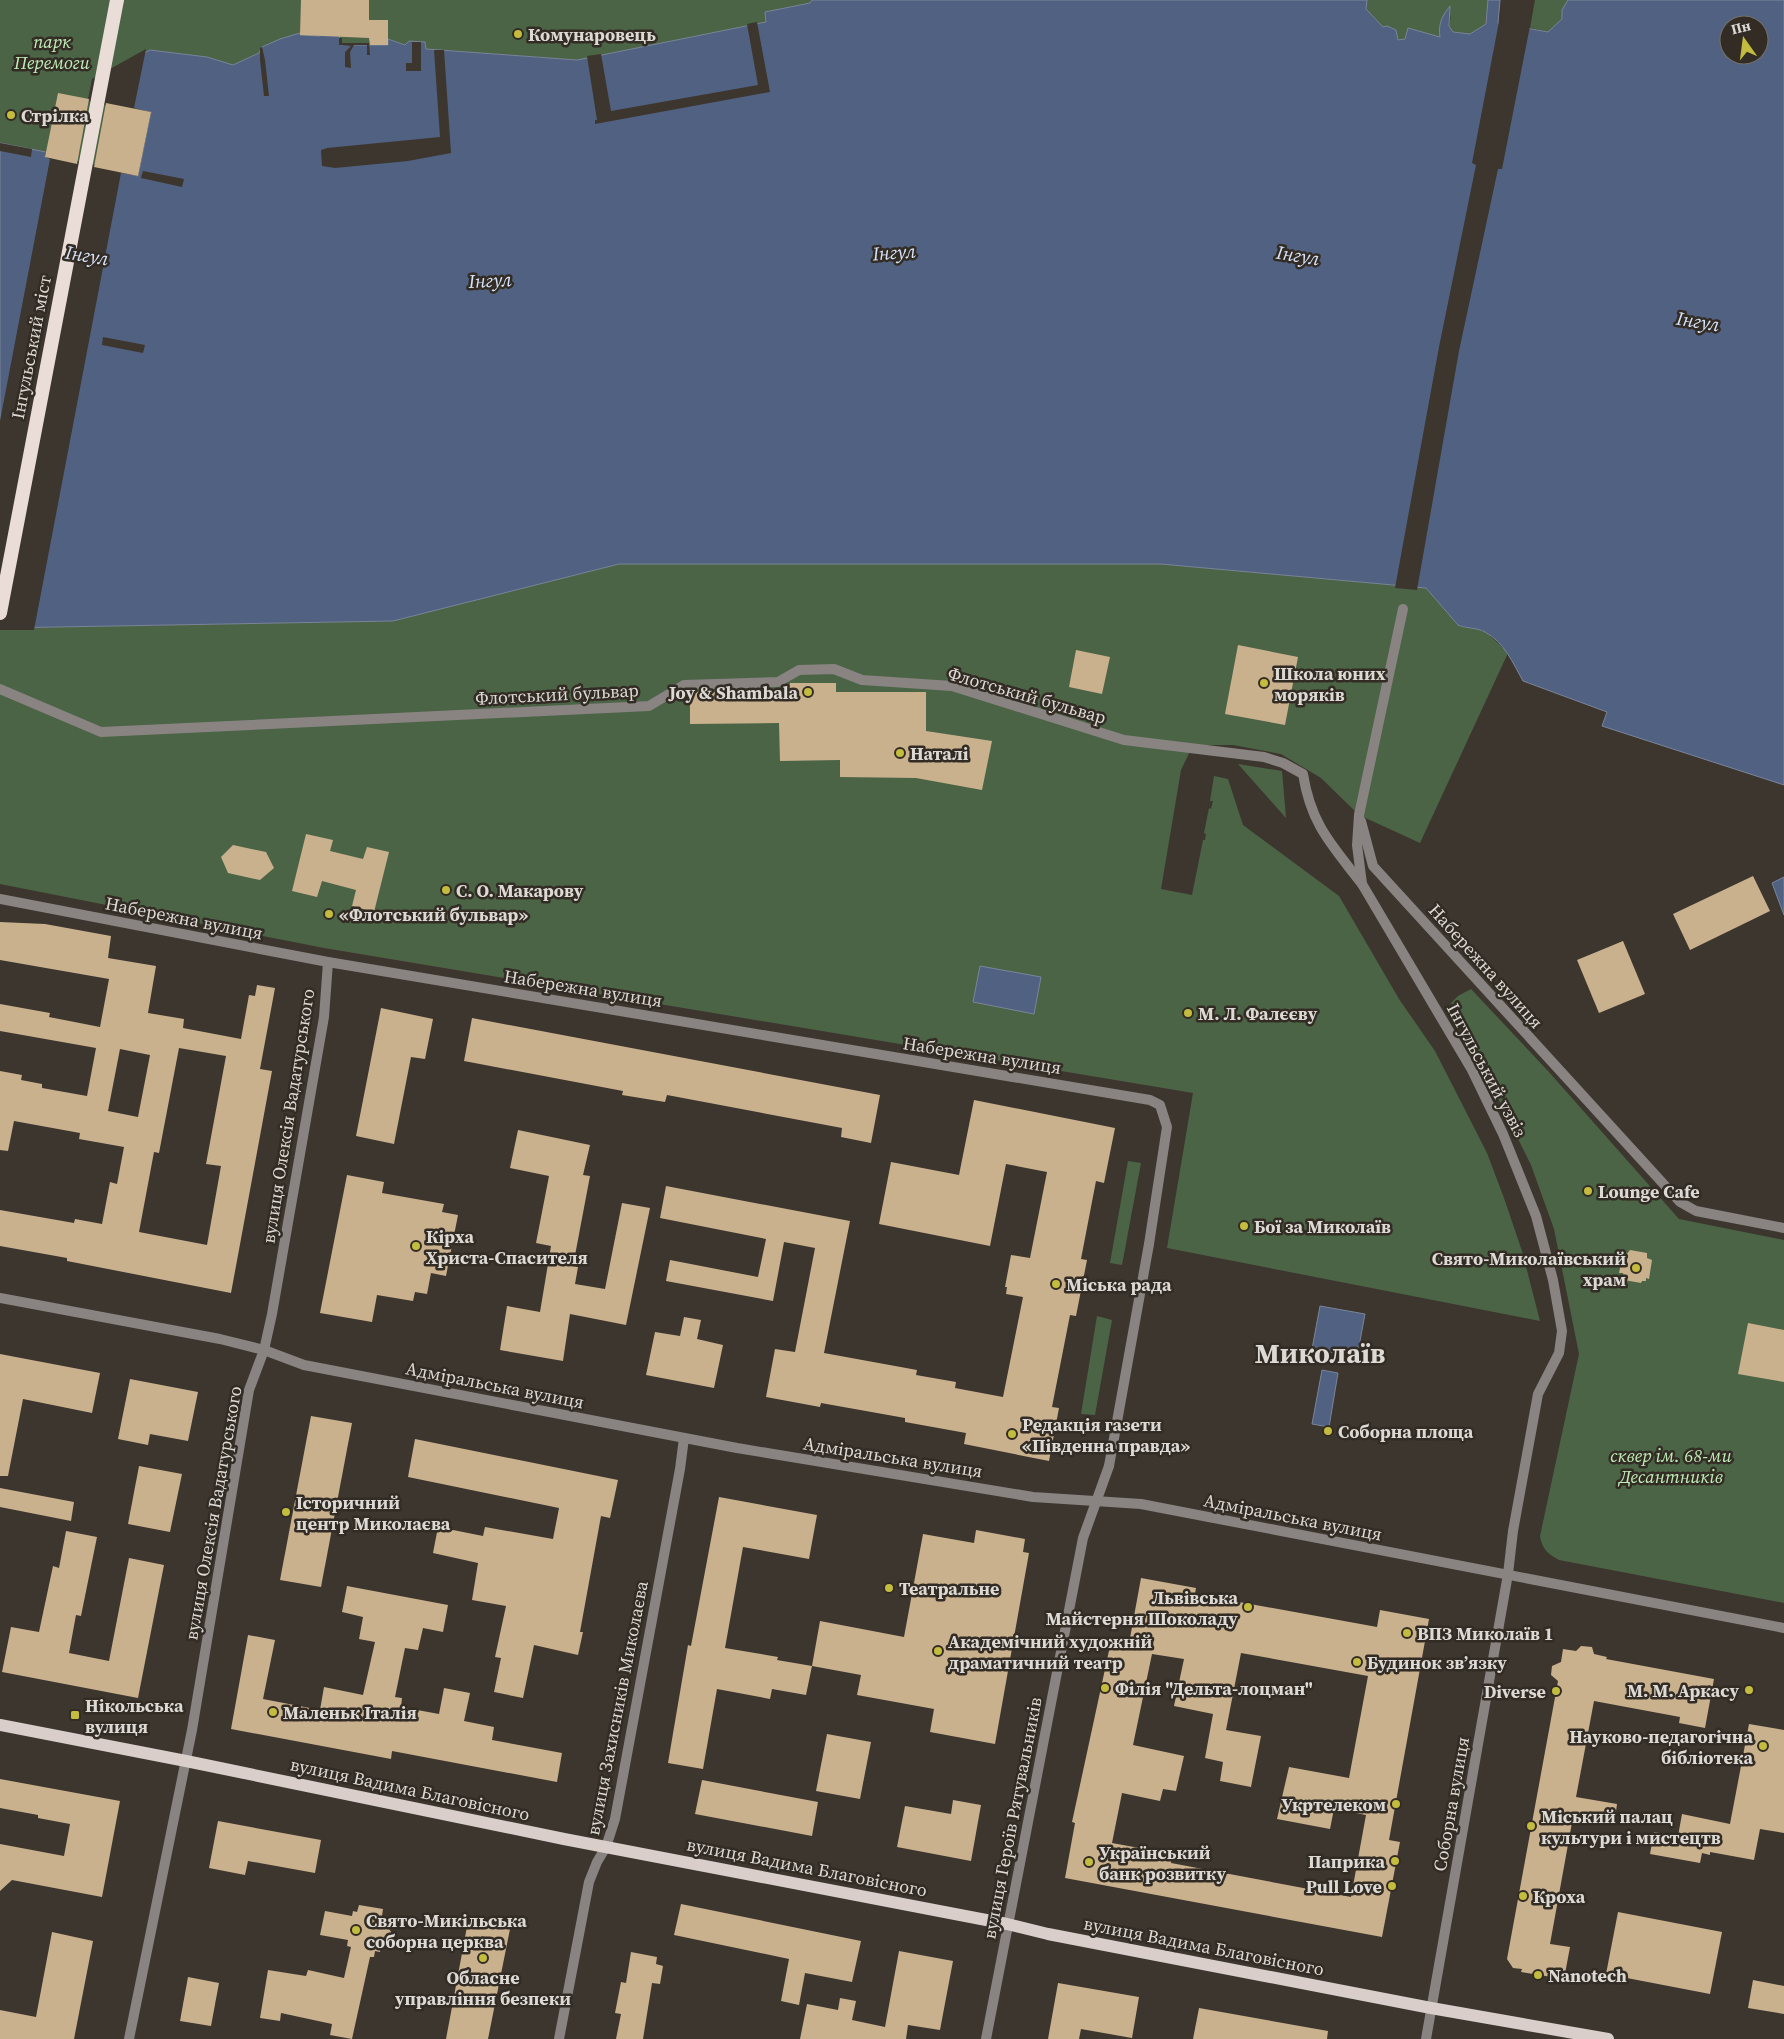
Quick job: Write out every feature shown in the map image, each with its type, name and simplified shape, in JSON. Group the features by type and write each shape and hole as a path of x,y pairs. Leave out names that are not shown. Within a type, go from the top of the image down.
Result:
{"highway":[{"name":"Інгульський міст","path":"0,613 118,0"}],"main road":[{"name":"вулиця Вадима Благовісного","path":"0,1725 1007,1924 1048,1934 1432,2008 1608,2039"}],"street":[{"name":"Набережна вулиця","path":"1402,609 1359,815 1373,866 1680,1202 1696,1211 1784,1228"},
{"name":"Флотський бульвар","path":"0,689 101,732 649,706 684,685 778,682 799,670 834,669 862,680 952,686 1124,740 1264,757 1284,763 1303,774 1306,795 1322,833 1362,884"},
{"name":"Інгульський узвіз","path":"1359,815 1356,845 1362,884 1472,1070 1503,1134 1536,1216 1553,1280 1562,1331 1559,1353 1538,1394 1508,1574"},
{"name":"Набережна вулиця","path":"0,899 328,962 1142,1098 1160,1105"},
{"name":"вулиця Олексія Вадатурського","path":"130,2039 186,1761 249,1390 264,1350 272,1314 324,1017 328,962"},
{"name":"вулиця Героїв Рятувальників","path":"986,2039 1083,1538 1109,1466 1149,1244 1167,1127 1160,1105"},
{"name":"Адміральська вулиця","path":"0,1298 220,1339 264,1350 304,1365 684,1438 1033,1497 1141,1504 1784,1628"},
{"name":"вулиця Захисників Миколаєва","path":"559,2039 589,1882 606,1846 615,1819 680,1469 684,1438"},
{"name":"Соборна вулиця","path":"1426,2039 1508,1574"}],"green space":[{"name":"парк Перемоги","path":"0,0 812,0 810,3 765,12 767,22 577,60 426,49 424,42 409,41 405,45 389,39 388,45 339,45 339,31 320,36 300,35 300,33 262,47 259,53 233,65 207,57 150,50 151,112 138,176 45,157 45,152 0,143"},
{"path":"1367,0 1488,0 1486,24 1470,34 1453,32 1449,26 1451,16 1440,37 1398,40 1392,28 1383,27 1366,9"},
{"path":"1535,0 1568,0 1562,19 1549,32 1530,28"},
{"path":"619,564 1161,564 1426,588 1458,625 1475,628 1489,635 1508,653 1420,843 1359,815 1321,778 1281,754 1233,745 1193,745 1181,770 1161,889 1192,895 1203,840 1205,840 1206,834 1204,833 1209,808 1211,809 1213,801 1210,801 1214,776 1228,779 1243,825 1339,896 1399,999 1435,1051 1487,1153 1522,1251 1540,1321 1167,1248 1193,1093 324,948 0,884 0,628 393,621"},
{"path":"1238,764 1282,771 1286,818"},
{"name":"сквер ім. 68-ми Десантників","path":"1471,989 1548,1071 1679,1219 1784,1240 1784,1603 1559,1560 1544,1548 1540,1536 1579,1354 1554,1229 1531,1165 1451,1003 1458,996"},
{"path":"1128,1161 1141,1163 1122,1265 1110,1263"},
{"path":"1097,1316 1112,1320 1095,1415 1081,1414"}],"water":[{"name":"Інгул","path":"812,0 1367,0 1366,9 1383,27 1387,26 1396,30 1398,40 1405,39 1408,28 1440,37 1441,20 1450,6 1449,26 1453,32 1470,34 1486,24 1488,0 1500,0 1498,23 1548,32 1562,19 1562,10 1568,0 1784,0 1784,785 1602,726 1607,712 1523,681 1498,641 1482,630 1458,625 1426,588 1161,564 619,564 393,621 0,628 0,143 46,152 45,157 138,176 151,112 90,100 126,62 150,50 207,57 233,65 259,53 262,47 280,39 300,33 300,35 319,36 339,31 340,45 388,45 388,39 405,45 409,41 425,42 426,49 577,60 766,22 765,12 810,3"},
{"path":"1784,877 1784,915 1772,883"},
{"path":"980,966 1041,977 1034,1014 973,1002"},
{"path":"1320,1306 1365,1314 1357,1357 1312,1349"},
{"path":"1322,1370 1338,1373 1329,1427 1312,1424"}],"pier":[{"path":"1502,6 1501,21 1530,26 1502,169 1498,169 1459,351 1417,590 1395,588 1439,347 1476,165 1472,163"},
{"path":"757,22 770,92 595,124 595,120 597,120 587,56 601,54 611,111 758,85 747,24"},
{"path":"339,38 342,38 342,43 369,43 370,55 367,55 367,45 354,45 350,52 351,68 345,67 345,52 351,46 339,45"},
{"path":"412,42 421,42 421,71 406,71 406,63 412,63"},
{"path":"262,47 269,96 264,96 260,60 260,48"},
{"path":"146,49 134,108 151,112 138,176 121,173 34,630 0,630 0,421 50,159 45,157 46,150 48,155 136,173 148,114 90,102 88,99 92,79"},
{"path":"434,50 444,50 451,153 408,161 335,168 322,166 321,150 327,148 440,137"},
{"path":"0,143 32,149 31,157 0,151"},
{"path":"143,171 184,179 182,187 141,178"},
{"path":"103,337 145,345 143,353 102,345"}],"building":[{"path":"301,0 369,0 369,20 388,20 388,45 370,45 369,38 300,35"},
{"path":"58,93 89,99 77,164 45,157"},
{"path":"106,103 151,112 138,176 94,167"},
{"path":"1238,645 1298,657 1285,725 1225,714"},
{"path":"1076,650 1110,657 1102,694 1069,687"},
{"path":"790,683 836,683 836,692 926,692 926,731 992,741 982,790 916,778 840,777 840,760 780,761 779,723 690,724 690,692 789,691"},
{"path":"306,834 333,840 330,851 363,859 367,847 389,852 374,912 352,906 356,890 322,881 317,897 292,891"},
{"path":"233,845 266,852 274,868 260,880 228,873 221,857"},
{"path":"1753,876 1770,911 1690,950 1673,914"},
{"path":"0,922 45,924 111,936 108,958 156,966 148,1013 184,1019 183,1028 241,1039 249,995 255,996 257,985 275,988 260,1069 272,1071 231,1293 67,1261 67,1258 0,1246 0,1210 74,1223 75,1219 102,1224 110,1182 117,1184 124,1147 79,1139 80,1133 14,1121 8,1151 0,1150 0,1071 22,1075 21,1080 42,1084 42,1088 87,1096 96,1048 0,1031 0,1004 50,1013 49,1017 100,1027 109,979 0,960","holes":["179,1048 226,1056 206,1164 221,1166 207,1245 139,1232 154,1152 159,1153","120,1049 150,1055 138,1117 108,1111"]},
{"path":"1623,941 1645,994 1599,1013 1577,960"},
{"path":"381,1008 433,1019 425,1059 411,1057 394,1144 356,1136"},
{"path":"472,1018 880,1095 871,1143 841,1137 842,1128 667,1095 665,1102 622,1095 623,1091 464,1061"},
{"path":"974,1100 1115,1128 1104,1183 1096,1181 1081,1259 1087,1260 1076,1316 1070,1315 1052,1407 1059,1408 1049,1461 964,1444 966,1433 905,1422 905,1418 821,1403 820,1407 766,1397 775,1349 795,1352 815,1248 784,1242 773,1301 666,1281 670,1260 758,1277 766,1239 660,1218 666,1186 850,1221 824,1353 917,1370 916,1375 956,1382 955,1388 1003,1397 1023,1297 1006,1294 1007,1287 1005,1287 1011,1255 1030,1258 1047,1172 1006,1164 990,1246 879,1224 891,1162 959,1175"},
{"path":"518,1130 590,1145 583,1175 590,1176 573,1266 578,1267 575,1284 605,1289 622,1203 650,1208 626,1325 570,1314 563,1361 500,1350 507,1306 540,1312 551,1246 536,1243 549,1176 510,1168"},
{"path":"347,1175 384,1182 382,1193 444,1204 442,1212 458,1215 446,1276 431,1273 427,1294 415,1292 413,1301 377,1295 372,1322 320,1313"},
{"name":"Свято-Миколаївський храм","path":"1630,1250 1647,1253 1647,1258 1652,1260 1649,1279 1646,1278 1646,1281 1641,1283 1624,1280 1623,1273 1619,1273 1623,1254 1626,1255"},
{"path":"684,1317 701,1320 697,1339 723,1345 714,1388 646,1375 655,1332 680,1336"},
{"path":"1748,1323 1784,1330 1784,1382 1738,1374"},
{"path":"0,1354 100,1373 92,1413 23,1399 8,1476 0,1476"},
{"path":"130,1379 198,1392 188,1441 150,1434 148,1445 118,1439"},
{"path":"311,1416 352,1423 321,1587 280,1580"},
{"path":"415,1439 618,1480 610,1518 601,1516 580,1632 583,1632 578,1655 534,1645 523,1698 494,1692 501,1658 495,1657 506,1606 472,1600 478,1563 433,1553 438,1527 483,1536 485,1527 553,1539 559,1508 408,1477"},
{"path":"139,1466 182,1474 170,1532 128,1524"},
{"path":"0,1488 74,1502 71,1521 0,1507"},
{"path":"719,1497 817,1515 809,1559 743,1547 725,1648 778,1657 777,1660 812,1666 806,1695 772,1689 770,1699 717,1689 703,1769 668,1763 688,1645 691,1646"},
{"name":"Академічний художній драматичний театр","path":"976,1530 1025,1539 1023,1552 1029,1553 995,1744 930,1732 934,1709 857,1695 861,1675 812,1666 820,1621 904,1637 923,1534 974,1543"},
{"path":"66,1531 97,1537 81,1616 76,1615 69,1653 109,1661 129,1558 164,1565 138,1698 2,1672 11,1627 39,1632 53,1566 59,1568"},
{"path":"1141,1578 1196,1588 1195,1594 1377,1627 1380,1610 1429,1619 1389,1840 1400,1842 1382,1937 1065,1878 1075,1823 1072,1822 1110,1646 1128,1649","holes":["1241,1653 1368,1676 1349,1778 1289,1767 1277,1819 1330,1829 1334,1809 1366,1815 1351,1897 1171,1863 1172,1854 1112,1843 1122,1793 1160,1801 1163,1789 1176,1791 1184,1756 1133,1745 1152,1654 1184,1659 1174,1706 1213,1714 1205,1758 1223,1762 1220,1781 1251,1787 1261,1736 1226,1730"]},
{"path":"347,1586 448,1605 443,1632 423,1628 418,1650 405,1648 395,1697 402,1698 401,1707 439,1714 444,1688 470,1693 464,1721 494,1727 492,1740 562,1753 557,1782 392,1751 391,1759 231,1729 248,1635 275,1640 263,1699 320,1710 324,1687 363,1695 375,1642 359,1639 363,1617 342,1612"},
{"path":"1581,1646 1592,1647 1594,1654 1607,1657 1606,1659 1714,1679 1705,1728 1679,1723 1680,1717 1594,1701 1576,1797 1617,1804 1614,1825 1573,1817 1550,1944 1570,1947 1564,1979 1521,1972 1522,1969 1513,1968 1507,1959 1558,1681 1551,1675 1552,1666 1561,1662 1563,1649 1576,1651"},
{"path":"1749,1724 1784,1730 1784,1833 1760,1829 1754,1860 1710,1852 1710,1855 1702,1853 1700,1863 1650,1854 1654,1832 1678,1836 1682,1814 1730,1824"},
{"path":"827,1734 871,1742 860,1799 816,1791"},
{"path":"0,1779 120,1801 102,1897 12,1880 0,1891 0,1844 64,1856 70,1824 38,1818 38,1815 0,1808"},
{"path":"702,1780 818,1802 812,1836 695,1814"},
{"path":"953,1800 981,1805 971,1861 897,1847 905,1806 951,1814"},
{"path":"218,1821 321,1840 315,1873 248,1861 245,1875 209,1868"},
{"path":"681,1904 861,1941 852,1982 805,1973 799,2005 781,2001 789,1959 674,1935"},
{"path":"359,1905 383,1909 382,1916 386,1917 385,1922 391,1932 391,1936 381,1946 380,1952 375,1951 374,1957 370,1957 352,2039 330,2035 332,2024 281,2013 280,2021 260,2018 268,1970 306,1976 308,1970 344,1978 351,1947 347,1946 348,1940 320,1935 325,1911 352,1916 353,1911 357,1912"},
{"path":"1618,1912 1722,1932 1710,1994 1606,1974"},
{"name":"Обласне управління безпеки","path":"469,1916 511,1924 488,2039 446,2039"},
{"path":"52,1932 93,1941 74,2039 0,2039 0,2010 36,2017"},
{"path":"899,1951 953,1961 940,2030 908,2025 906,2039 800,2039 807,2004 838,2010 840,1998 856,2001 852,2020 885,2027"},
{"path":"631,1952 657,1957 656,1964 663,1966 660,1984 652,1983 643,2039 616,2039 621,2014 615,2013 621,1982 626,1983"},
{"path":"188,1977 219,1983 211,2026 180,2021"},
{"path":"1753,1980 1784,1986 1784,2014 1748,2008"},
{"path":"1058,1983 1139,1997 1132,2038 1081,2029 1079,2039 1048,2039"},
{"path":"1199,2008 1328,2031 1327,2039 1193,2039"}],"place":[{"name":"Комунаровець","path":"518,34"},
{"name":"Стрілка","path":"11,115"},
{"name":"Школа юних моряків","path":"1264,683"},
{"name":"Joy & Shambala","path":"808,692"},
{"name":"Наталі","path":"900,753"},
{"name":"С. О. Макарову","path":"446,890"},
{"name":"«Флотський бульвар»","path":"329,914"},
{"name":"М. Л. Фалєєву","path":"1188,1013"},
{"name":"Lounge Cafe","path":"1588,1191"},
{"name":"Бої за Миколаїв","path":"1244,1226"},
{"name":"Кірха Христа-Спасителя","path":"416,1246"},
{"name":"Свято-Миколаївський храм","path":"1636,1268"},
{"name":"Міська рада","path":"1056,1284"},
{"name":"Соборна площа","path":"1328,1431"},
{"name":"Редакція газети «Південна правда»","path":"1012,1434"},
{"name":"Історичний центр Миколаєва","path":"286,1512"},
{"name":"Театральне","path":"889,1588"},
{"name":"Львівська Майстерня Шоколаду","path":"1248,1607"},
{"name":"ВПЗ Миколаїв 1","path":"1407,1633"},
{"name":"Академічний художній драматичний театр","path":"938,1651"},
{"name":"Будинок зв’язку","path":"1357,1662"},
{"name":"Філія \"Дельта-лоцман\"","path":"1105,1688"},
{"name":"М. М. Аркасу","path":"1749,1690"},
{"name":"Diverse","path":"1556,1691"},
{"name":"Маленьк Італія","path":"273,1712"},
{"name":"Нікольська вулиця","path":"75,1715"},
{"name":"Науково-педагогічна бібліотека","path":"1763,1746"},
{"name":"Укртелеком","path":"1396,1804"},
{"name":"Міський палац культури і мистецтв","path":"1531,1826"},
{"name":"Паприка","path":"1395,1861"},
{"name":"Український банк розвитку","path":"1089,1862"},
{"name":"Pull Love","path":"1392,1886"},
{"name":"Кроха","path":"1523,1896"},
{"name":"Свято-Микільська соборна церква","path":"356,1930"},
{"name":"Обласне управління безпеки","path":"483,1958"},
{"name":"Nanotech","path":"1538,1975"}],"district":[{"name":"Миколаїв","path":"1320,1353"}]}
